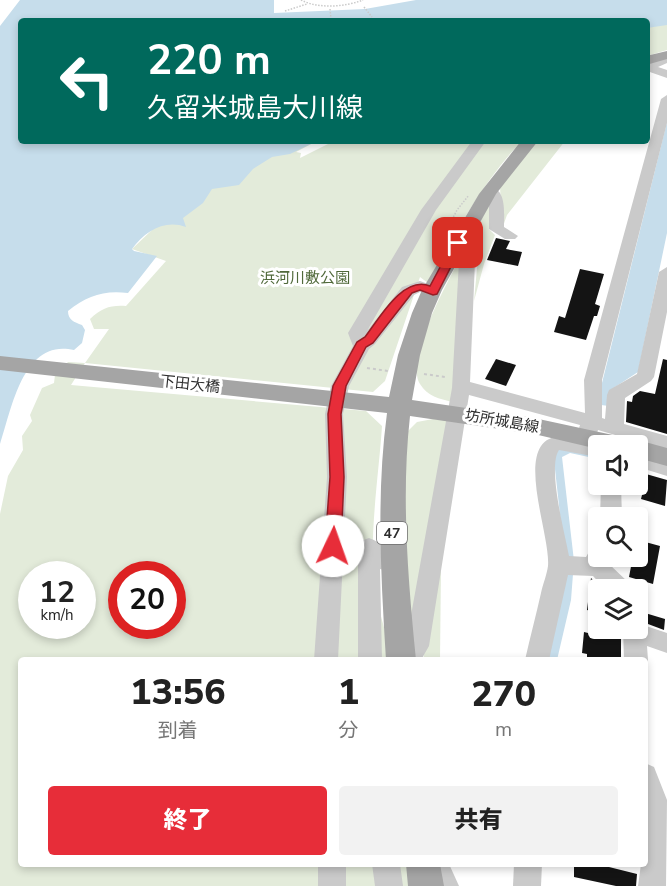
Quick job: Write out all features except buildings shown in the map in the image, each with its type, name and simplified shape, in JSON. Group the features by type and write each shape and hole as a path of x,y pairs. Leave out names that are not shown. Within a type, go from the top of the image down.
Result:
{"main road":[{"path":"650,66 667,57"},
{"name":"47","path":"401,657 393,563 390,406 406,372 423,312 458,243 490,190 513,158 527,144"},
{"name":"下田大橋","path":"0,363 390,406"},
{"name":"坊所城島線","path":"390,406 603,435"},
{"path":"648,452 667,457"},
{"path":"423,867 426,886"}],"street":[{"path":"650,66 667,66"},
{"path":"650,66 667,74"},
{"path":"592,435 594,413 593,380 667,99"},
{"path":"362,345 357,333 433,201 477,144"},
{"path":"490,190 496,198 498,229 510,236"},
{"path":"410,657 417,646 461,383 467,261 464,249 458,243"},
{"path":"618,435 616,395 645,377 667,272"},
{"path":"326,657 337,477 334,414 340,386 362,345 369,340 408,291 420,286 433,292"},
{"path":"461,383 592,423 614,435"},
{"path":"648,441 667,444"},
{"path":"588,448 563,442 553,444 547,451 545,473 583,564 605,579"},
{"path":"648,463 667,468"},
{"path":"370,657 369,547 375,549 386,562 393,563"},
{"path":"538,657 583,564"},
{"path":"635,642 648,636 667,643"},
{"path":"648,782 663,815 651,886"},
{"path":"332,867 332,886"},
{"path":"386,867 389,886"},
{"path":"435,867 445,886"},
{"path":"527,886 528,867"}],"path":[{"path":"301,0 307,4"},
{"path":"285,11 307,4 350,4 363,0"},
{"path":"364,7 372,17"},
{"path":"330,9 331,18"},
{"path":"358,368 406,372 461,383"}],"green space":[{"path":"667,19 667,50 650,55 650,20"},
{"name":"浜河川敷公園","path":"308,144 311,144 296,152 301,153 300,158 328,144 519,144 482,191 428,283 420,277 385,381 373,392 85,363 109,329 94,329 90,319 106,308 126,306 166,261 132,249 153,229 160,195"},
{"path":"534,144 563,144 507,215 502,229 500,186"},
{"path":"485,205 490,208 489,229 495,235 474,301 478,258 466,239"},
{"path":"461,256 452,402 426,391 420,384 417,372 423,338 438,301"},
{"path":"68,362 85,363 71,385 366,411 382,426 373,529 373,570 376,597 390,657 18,657 18,867 412,867 414,886 0,886 0,514 8,476 23,450 22,436 32,421 30,415 42,388 54,383 55,375"},
{"path":"433,419 449,420 408,638 400,525 407,432 417,422"},
{"path":"441,566 440,657 424,657"}],"water":[{"path":"20,0 274,0 274,13 365,9 416,0 667,0 667,25 650,28 650,18 18,18 18,144 311,144 290,154 272,157 253,169 239,185 212,189 203,203 183,218 186,227 163,226 143,237 132,249 157,256 128,293 111,292 96,295 68,311 70,319 82,325 85,330 82,343 74,350 57,349 43,355 31,365 15,395 0,444 0,26"},
{"path":"667,122 667,233 638,372 612,389 609,406 601,405 601,387"},
{"path":"563,447 588,453 588,457 570,453 562,457 574,561 571,600 558,657 546,657 565,560 554,460 557,451"}],"route":[{"path":"333,546 337,477 334,414 340,386 362,345 369,340 408,291 420,286 433,292 458,243"}]}
